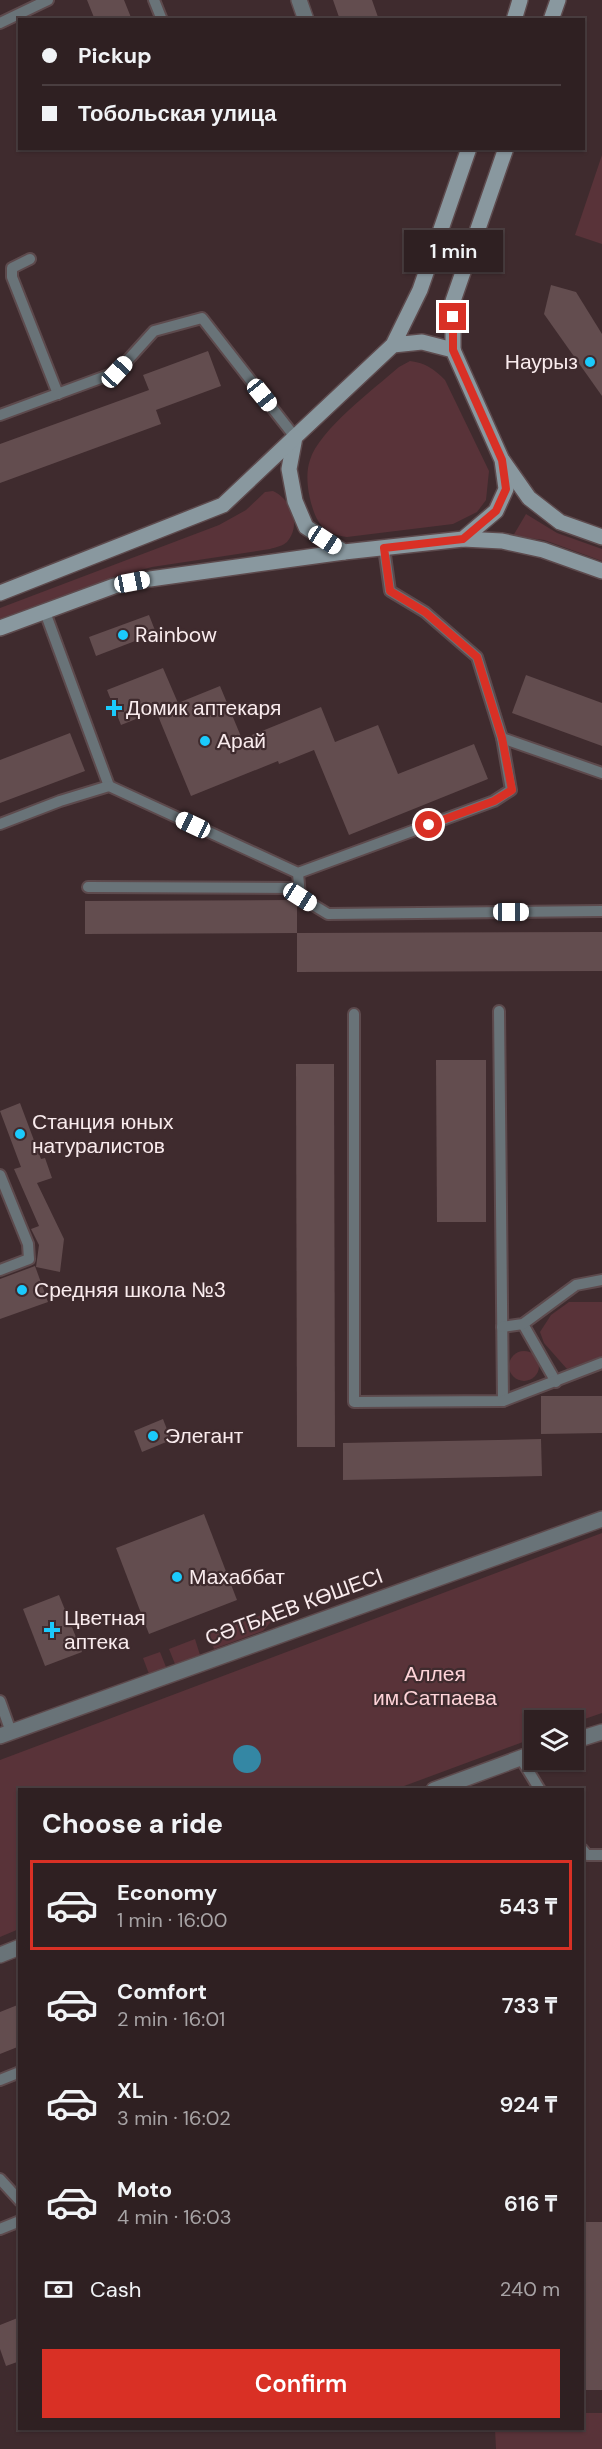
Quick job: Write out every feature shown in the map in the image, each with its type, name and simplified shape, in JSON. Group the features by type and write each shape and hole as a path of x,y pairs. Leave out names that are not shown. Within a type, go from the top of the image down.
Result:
{"street":[{"path":"299,0 305,18"},
{"path":"515,18 520,0"},
{"path":"552,18 558,0"},
{"path":"0,593 223,506 393,345 420,290 468,150"},
{"path":"505,150 453,301 453,350 502,460 530,498 560,522 602,537"},
{"path":"393,345 422,342 453,350"},
{"path":"295,437 289,469 295,501 306,527 344,552"},
{"path":"463,539 496,511 506,489 502,460"},
{"path":"0,628 114,586 150,579 344,552 463,539 502,541 543,550 602,571"},
{"name":"СӘТБАЕВ КӨШЕСІ","path":"6,1734 602,1519"},
{"path":"584,1738 602,1732"},
{"path":"439,1788 524,1756"},
{"path":"0,1955 18,1948"}],"lane":[{"path":"0,22 48,0"},
{"path":"154,0 161,18"},
{"path":"30,259 12,268 12,277 58,394"},
{"path":"0,415 117,372 154,331 202,318 295,437"},
{"path":"0,825 60,801 109,786 298,873 494,801 512,790 502,738 477,657 425,612 390,591 384,548"},
{"path":"45,612 109,786"},
{"path":"502,738 602,773"},
{"path":"298,873 300,897 328,914 602,911"},
{"path":"88,887 299,888"},
{"path":"500,1011 503,1401"},
{"path":"354,1014 354,1402 503,1401 602,1363"},
{"path":"0,1175 3,1190 28,1244 29,1259 0,1270"},
{"path":"502,1328 523,1324 565,1291 602,1280"},
{"path":"523,1324 556,1382"},
{"path":"0,1701 6,1734"},
{"path":"533,1770 539,1788"},
{"path":"584,1851 587,1855 602,1855"},
{"path":"0,2079 18,2073"},
{"path":"0,2179 18,2199"},
{"path":"0,2229 18,2222"}],"green space":[{"path":"602,155 602,244 575,235"},
{"path":"410,361 429,367 445,380 489,471 486,500 477,512 453,524 347,537 334,534 320,524 309,495 308,471 315,448 336,423 362,398 399,367"},
{"path":"273,491 285,500 294,521 291,535 284,544 270,549 152,567 119,576 0,620 0,608 219,525 246,510 265,492"},
{"path":"526,514 557,533 602,549 602,561 544,540 513,536"},
{"path":"569,1302 602,1302 602,1356 567,1369 544,1343 540,1332 551,1315"},
{"path":"524,1351 535,1355 539,1366 535,1377 524,1381 513,1377 509,1366 513,1355"},
{"name":"Аллея им.Сатпаева","path":"602,1533 602,1713 584,1719 584,1710 524,1710 524,1742 399,1788 18,1788 18,1929 0,1937 0,1760"},
{"path":"275,1610 275,1617 263,1631 214,1649 209,1634"},
{"path":"195,1639 200,1655 175,1664 169,1649"},
{"path":"160,1652 166,1667 149,1674 143,1658"},
{"path":"584,2413 602,2413 602,2449 496,2449 495,2430 584,2430"}],"water":[{"path":"247,1745 257,1749 261,1759 257,1769 247,1773 237,1769 233,1759 237,1749"}],"building":[{"path":"87,0 124,0 131,18 94,18"},
{"path":"333,0 372,0 378,18 339,18"},
{"name":"Наурыз","path":"551,285 576,292 602,334 602,396 544,314"},
{"path":"208,351 221,386 156,410 161,424 0,483 0,444 149,390 143,375"},
{"name":"Rainbow","path":"149,615 156,633 96,656 89,637"},
{"path":"163,668 178,703 220,686 242,739 321,707 335,742 378,725 398,774 474,744 488,779 349,835 314,750 279,764 278,761 191,796 156,711 121,725 107,690"},
{"path":"526,675 602,703 602,746 512,713"},
{"path":"70,733 85,771 0,803 0,760"},
{"path":"293,900 297,904 297,933 85,934 85,901"},
{"path":"602,932 602,971 297,972 297,933"},
{"path":"436,1060 486,1060 486,1222 437,1222"},
{"path":"296,1064 334,1064 335,1447 297,1447"},
{"path":"20,1103 41,1159 45,1158 52,1178 37,1183 64,1239 60,1272 36,1267 39,1245 31,1229 39,1226 14,1169 21,1167 0,1111"},
{"name":"Средняя школа №3","path":"35,1266 48,1302 0,1319 0,1279"},
{"path":"541,1396 602,1396 602,1433 541,1434"},
{"name":"Элегант","path":"163,1419 171,1440 142,1452 134,1431"},
{"path":"541,1439 542,1476 343,1480 343,1443"},
{"path":"204,1514 237,1600 149,1634 116,1548"},
{"name":"Цветная аптека","path":"59,1595 82,1652 45,1666 23,1609"},
{"path":"18,2005 18,2047 0,2054 0,2012"},
{"path":"584,2222 602,2222 602,2390 584,2390 586,2262 584,2262"},
{"path":"18,2318 18,2362 6,2366 0,2349 0,2325"}],"place":[{"name":"Наурыз","path":"590,362"},
{"name":"Rainbow","path":"123,635"},
{"name":"Домик аптекаря","path":"114,708"},
{"name":"Арай","path":"205,741"},
{"name":"Станция юных натуралистов","path":"20,1134"},
{"name":"Средняя школа №3","path":"22,1290"},
{"name":"Элегант","path":"153,1436"},
{"name":"Махаббат","path":"177,1577"},
{"name":"Цветная аптека","path":"52,1630"}],"route":[{"path":"429,825 494,801 512,790 502,738 477,657 425,612 390,591 384,548 463,539 496,511 506,489 502,460 453,350 453,317"}]}
